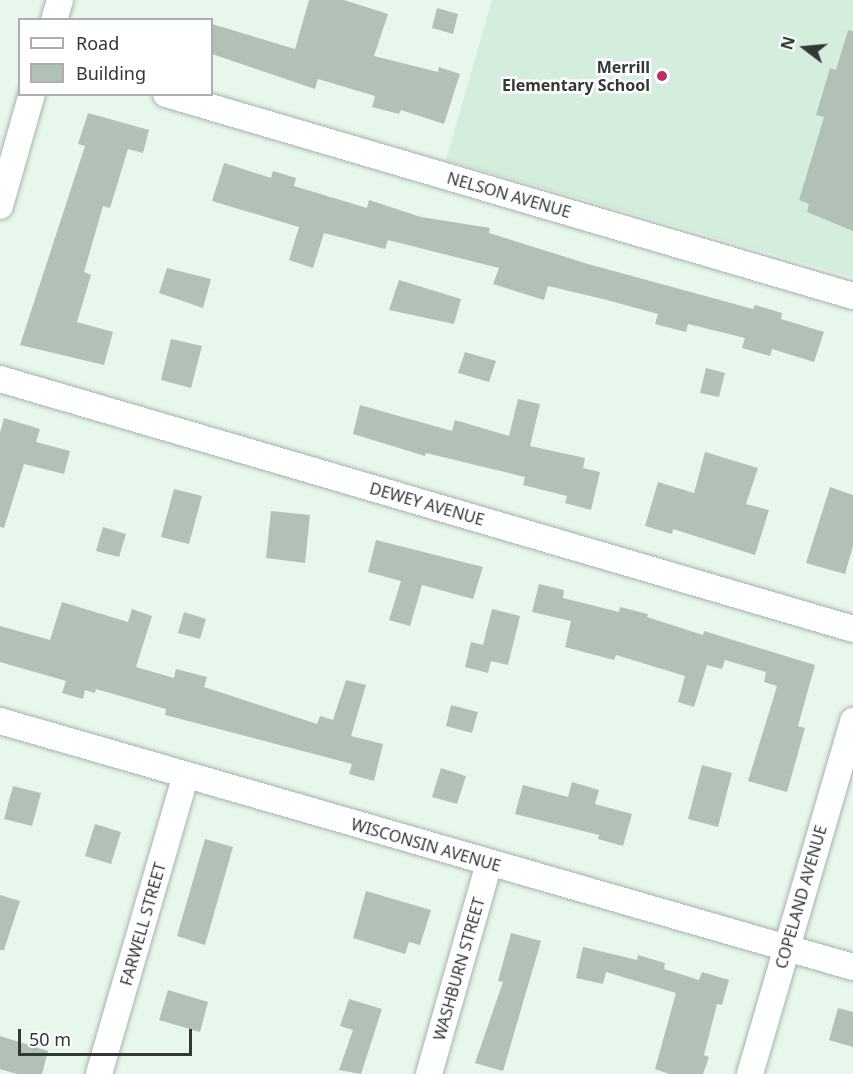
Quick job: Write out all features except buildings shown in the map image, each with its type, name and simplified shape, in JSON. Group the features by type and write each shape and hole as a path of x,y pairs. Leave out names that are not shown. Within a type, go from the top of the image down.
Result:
{"street":[{"path":"55,18 60,0"},
{"path":"0,206 31,96"},
{"name":"NELSON AVENUE","path":"173,96 853,296"},
{"name":"DEWEY AVENUE","path":"0,379 853,629"},
{"name":"WISCONSIN AVENUE","path":"0,721 489,864 853,967"},
{"name":"COPELAND AVENUE","path":"750,1074 853,721"},
{"name":"FARWELL STREET","path":"99,1074 186,775"},
{"name":"WASHBURN STREET","path":"429,1074 489,864"}],"shaded area":[{"name":"Merrill Elementary School","path":"492,0 853,0 853,277 446,160"}],"place":[{"name":"Merrill Elementary School","path":"662,76"}]}
